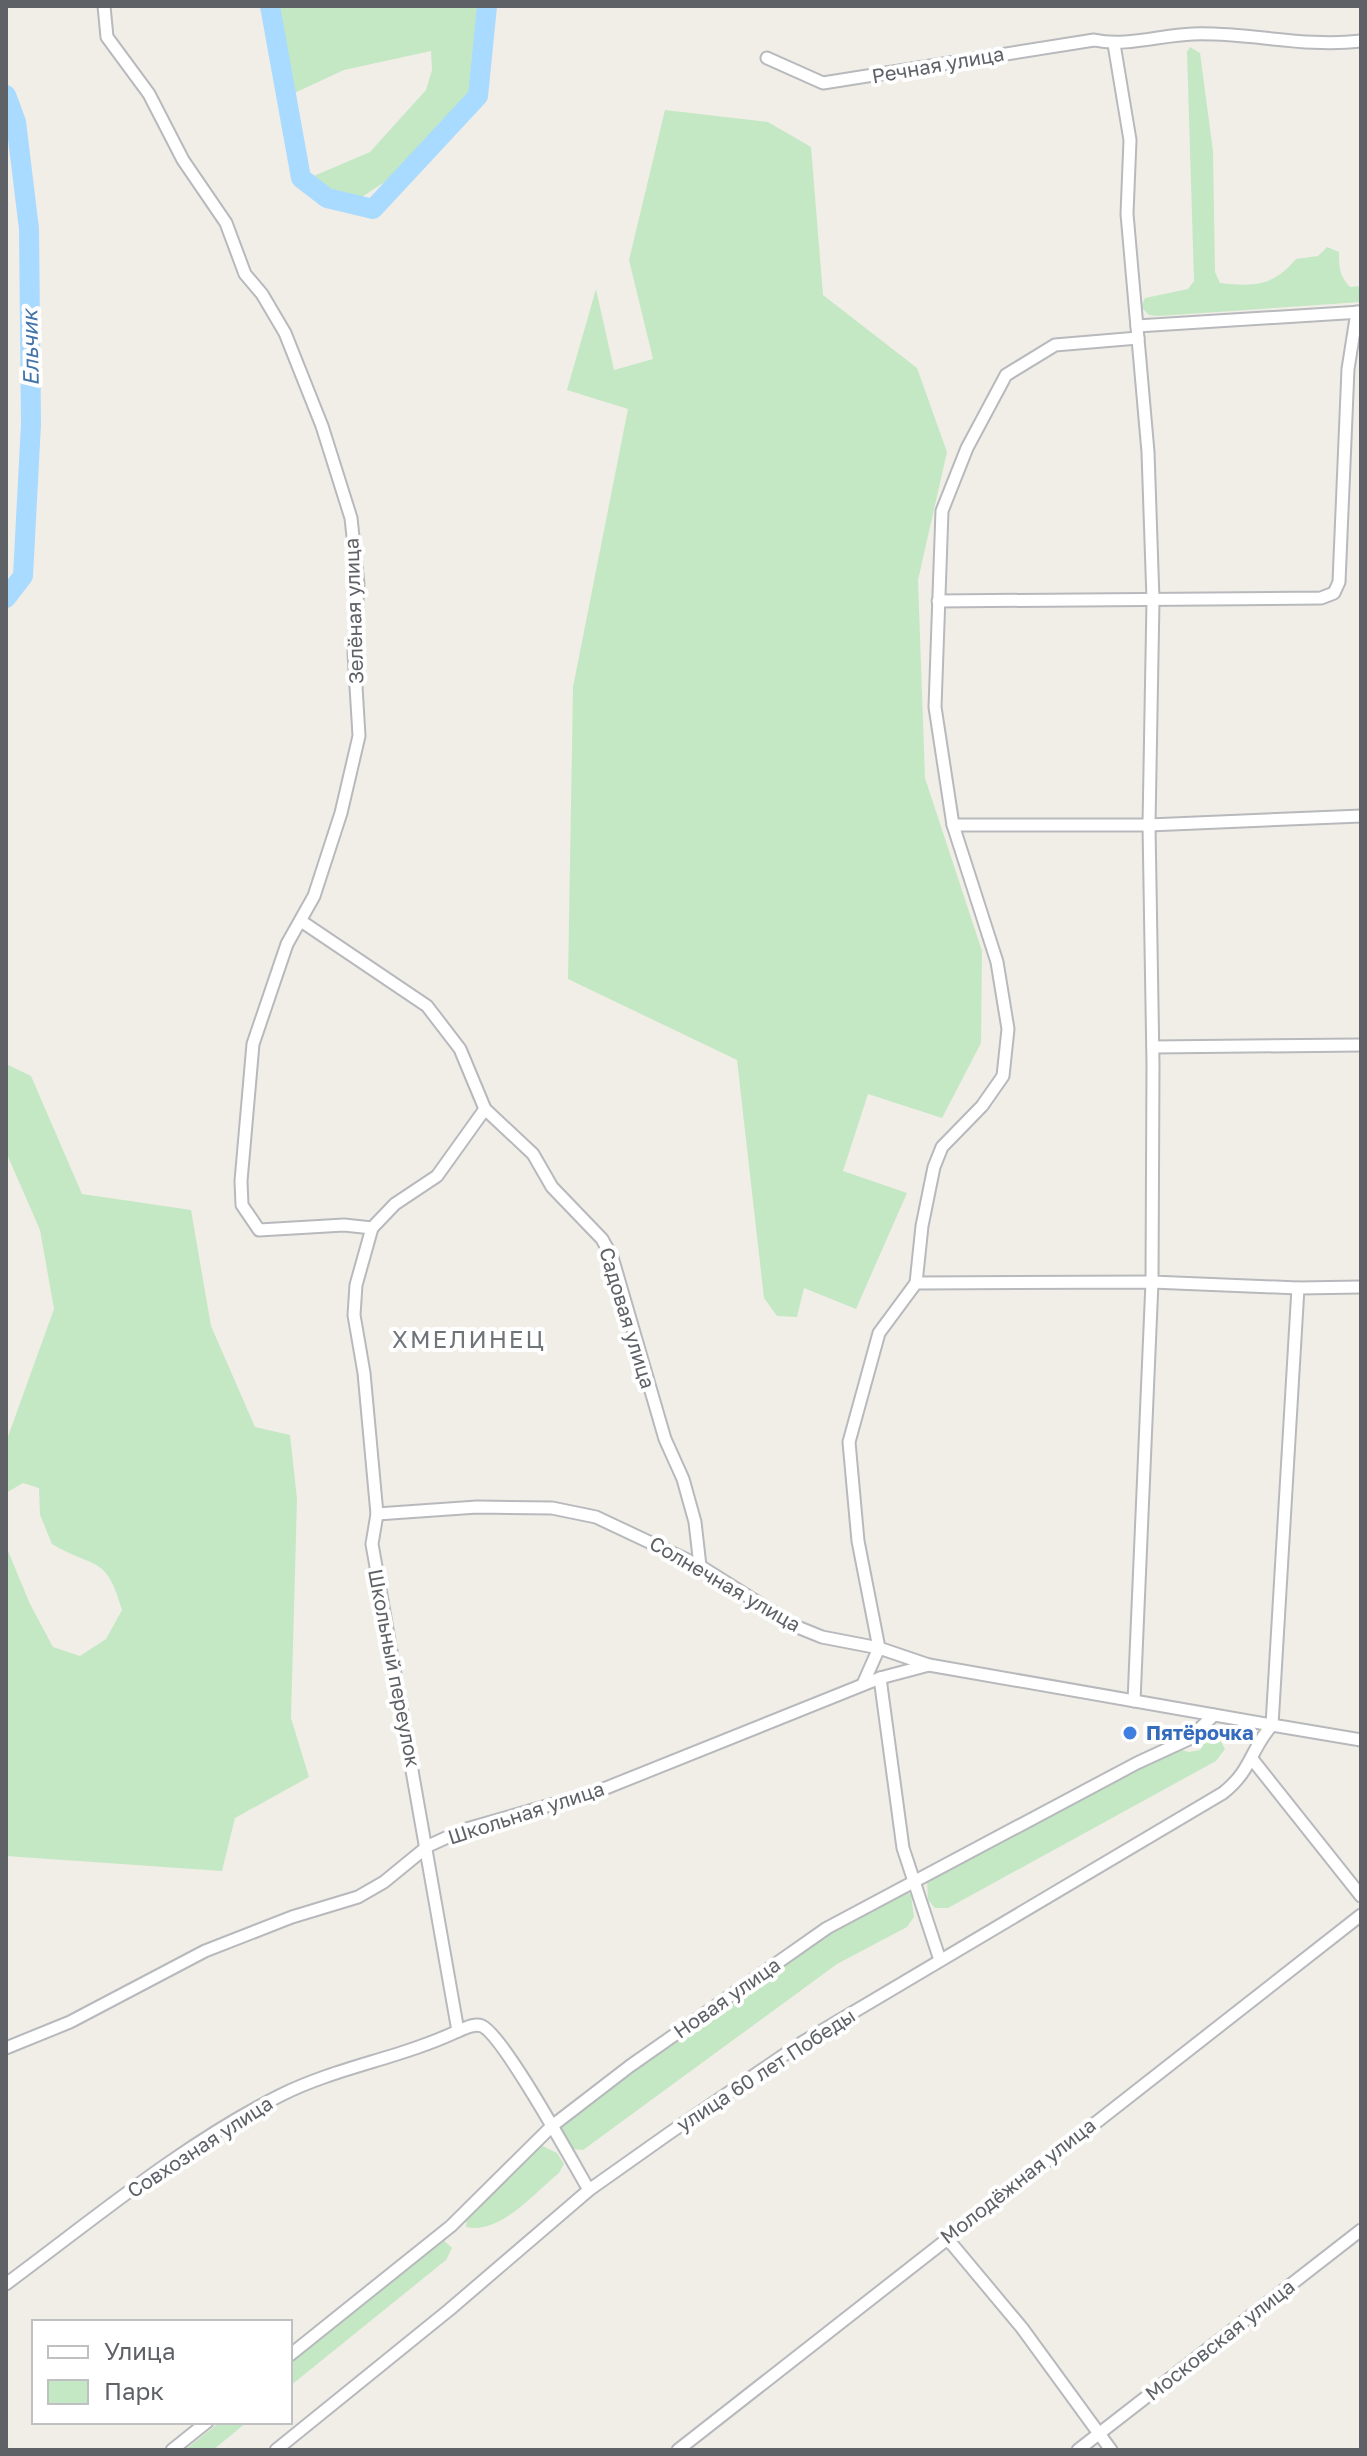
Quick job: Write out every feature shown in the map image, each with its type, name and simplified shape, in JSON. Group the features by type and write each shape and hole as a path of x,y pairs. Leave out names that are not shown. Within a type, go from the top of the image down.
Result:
{"street":[{"name":"Зелёная улица","path":"104,6 107,37 149,94 183,160 226,223 245,274 262,294 285,333 322,426 351,518 358,584 354,653 359,736 341,813 314,896 287,944 253,1044 241,1181 242,1205 252,1223 268,1232 344,1225 372,1228"},
{"name":"Речная улица","path":"767,58 823,83 1094,40 1114,44 1195,34 1336,44 1361,41"},
{"path":"1114,44 1130,140 1127,214 1148,452 1153,600 1149,825 1153,1047 1152,1282 1134,1701"},
{"path":"863,1684 879,1648 858,1541 849,1442 879,1333 916,1283 922,1226 934,1167 942,1147 982,1106 1003,1076 1008,1029 997,962 953,825 935,707 938,601 942,511 967,448 1006,375 1055,345 1138,332 1359,312 1348,369 1339,582 1334,593 1321,598 938,601"},
{"path":"953,825 1149,825 1361,816"},
{"path":"301,921 427,1006 460,1049 485,1109 437,1176 395,1204 372,1228"},
{"path":"1153,1047 1361,1045"},
{"name":"Садовая улица","path":"485,1109 533,1154 552,1187 602,1239 612,1257 665,1439 683,1479 695,1522 700,1566"},
{"name":"Школьный переулок","path":"372,1228 356,1285 354,1315 364,1373 377,1514 372,1544 378,1594 428,1846 458,2031"},
{"path":"916,1283 1152,1282 1298,1288 1361,1287"},
{"path":"1272,1725 1298,1288"},
{"name":"Солнечная улица","path":"377,1514 477,1507 552,1508 596,1517 700,1566 795,1626 822,1637 879,1648 929,1665 1361,1740"},
{"name":"Школьная улица","path":"6,2048 70,2022 205,1951 292,1917 358,1897 384,1882 428,1846 463,1830 596,1792 863,1684 929,1665"},
{"path":"880,1678 903,1848 937,1941 940,1960"},
{"name":"Новая улица","path":"292,2353 451,2226 552,2126 630,2066 827,1928 1189,1739 1214,1715"},
{"name":"улица 60 лет Победы","path":"276,2450 589,2190 803,2042 1223,1793 1243,1778 1261,1738 1272,1725"},
{"path":"1252,1759 1361,1896"},
{"name":"Молодёжная улица","path":"678,2450 946,2237 1361,1915"},
{"path":"458,2031 473,2025 486,2029 552,2126 589,2190"},
{"name":"Совхозная улица","path":"6,2284 219,2131 282,2094 430,2044 458,2031"},
{"name":"Московская улица","path":"1078,2450 1361,2230"},
{"path":"946,2237 1022,2328 1111,2450"},
{"path":"172,2450 204,2424"}],"green space":[{"path":"273,6 494,6 490,52 443,143 353,203 302,181 370,152 426,90 432,70 431,51 344,70 288,96"},
{"path":"1190,47 1200,53 1213,151 1215,272 1220,283 1243,285 1271,280 1296,259 1318,256 1327,247 1339,252 1340,271 1346,283 1350,287 1361,286 1361,302 1158,316 1149,315 1141,307 1145,298 1188,289 1194,281 1187,52"},
{"path":"665,110 768,122 811,147 823,295 917,368 947,452 918,580 925,778 982,951 981,1043 942,1118 868,1094 843,1171 907,1193 856,1309 804,1288 797,1317 777,1316 764,1298 737,1060 568,979 573,687 628,409 567,390 596,289 614,370 653,359 629,260"},
{"path":"6,1064 31,1076 82,1194 191,1210 211,1326 255,1427 290,1435 297,1499 291,1718 309,1777 235,1818 222,1871 6,1856 6,1546 30,1604 53,1647 80,1656 106,1639 122,1610 104,1571 52,1544 40,1515 39,1488 23,1483 6,1493 6,1442 54,1309 40,1230 6,1152"},
{"path":"1207,1739 1220,1740 1225,1749 1216,1761 948,1908 935,1908 928,1900 927,1879 1175,1748 1189,1752 1200,1750"},
{"path":"906,1890 911,1895 914,1917 907,1927 837,1964 583,2150 572,2149 560,2124 601,2092 771,1970"},
{"path":"543,2146 557,2153 564,2164 559,2173 504,2219 479,2228 466,2227 467,2217 532,2149"},
{"path":"441,2238 452,2248 446,2260 292,2384 292,2361"},
{"path":"218,2424 245,2424 213,2450 185,2450"}],"waterway":[{"name":"Ельчик","path":"270,6 301,178 327,198 373,209 478,96 487,6"},
{"name":"Ельчик","path":"6,95 16,122 29,229 31,424 23,576 6,598"}],"place":[{"name":"Пятёрочка","path":"1130,1733"}],"district":[{"name":"ХМЕЛИНЕЦ","path":"469,1340"}]}
